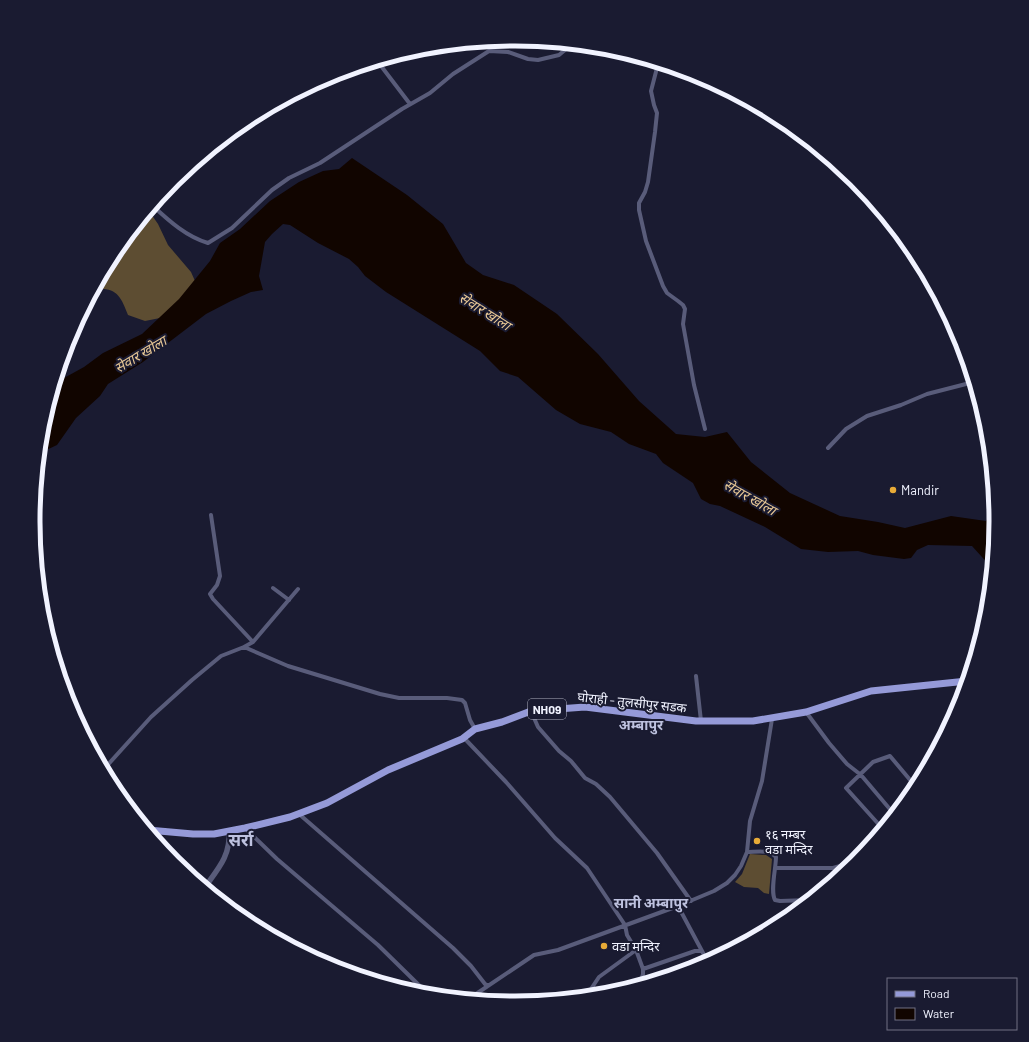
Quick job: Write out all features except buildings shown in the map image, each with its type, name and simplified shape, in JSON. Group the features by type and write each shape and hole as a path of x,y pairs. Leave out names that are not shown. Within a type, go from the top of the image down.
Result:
{"main road":[{"name":"घोराही - तुलसीपुर सडक","path":"155,831 214,834 245,828 299,814 327,802 388,770 462,739 475,729 502,722 531,711 585,707 701,721 753,721 772,719 806,712 871,691 961,682"}],"street":[{"path":"157,209 171,222 198,240 208,243 232,228 272,190 289,178 320,163 410,104 430,93 453,74 489,51 508,52 528,59 538,60 559,55 565,50"},
{"path":"381,66 410,104"},
{"path":"657,69 652,90 654,105 657,113 648,182 646,192 639,203 639,210 646,241 663,286 667,293 683,305 685,309 683,319 684,329 694,385 706,429"},
{"path":"828,448 846,429 867,416 901,405 927,394 969,384"},
{"path":"211,515 220,576 217,585 210,594 253,642"},
{"path":"273,588 289,600"},
{"path":"108,765 151,717 192,680 221,656 253,642 298,589"},
{"path":"244,647 288,666 380,694 399,698 447,698 462,700 465,703 470,720 475,729"},
{"path":"696,676 701,721"},
{"path":"531,711 538,727 560,751 571,761 585,778 596,784 610,797 657,853 691,901"},
{"path":"806,712 847,764 859,774 891,810"},
{"path":"477,993 534,956 558,950 678,906 714,891 727,883 741,866 747,852 750,821 762,781 772,719"},
{"path":"462,739 466,740 506,782 555,838 586,868 625,925 627,935 636,950 643,969 642,978"},
{"path":"879,825 846,788 872,762 890,756 911,781"},
{"path":"299,814 453,948 488,986"},
{"path":"245,828 277,859 378,945 419,985"},
{"path":"208,883 224,861 230,843 229,831"},
{"path":"747,852 766,852 773,854 776,857 776,868 772,892 775,900 799,900"},
{"path":"776,868 833,868 840,866"},
{"path":"678,906 704,956"},
{"path":"591,989 599,977 636,950"},
{"path":"643,969 695,951 702,951"}],"shaded area":[{"path":"152,215 168,245 191,272 195,281 165,317 145,321 128,315 117,294 102,289 120,257"},
{"path":"750,854 766,855 772,859 769,894 764,893 758,888 744,887 735,882 742,874"}],"water":[{"name":"सेवार खोला","path":"352,158 407,195 443,224 466,263 483,275 514,285 557,314 598,354 639,401 676,434 705,437 727,432 751,462 790,493 840,516 905,528 951,516 986,521 989,515 987,563 972,546 928,545 917,550 911,558 904,559 873,555 858,551 828,552 801,549 765,527 720,506 710,504 701,499 693,483 663,463 656,454 629,444 611,432 580,424 556,410 518,377 500,371 480,351 386,292 365,276 349,259 318,243 290,225 283,224 265,242 259,276 263,290 251,292 206,314 143,362 108,384 100,396 76,418 57,445 45,450 49,428 62,379 84,367 103,353 142,334 179,299 210,261 220,243 240,229 270,201 299,182 323,171 339,169"}],"place":[{"name":"Mandir","path":"893,490"},
{"name":"१६ नम्बर वडा मन्दिर","path":"757,841"},
{"name":"वडा मन्दिर","path":"604,946"}],"district":[{"name":"अम्बापुर","path":"641,724"},
{"name":"सर्रा","path":"241,839"},
{"name":"सानी अम्बापुर","path":"651,902"}]}
